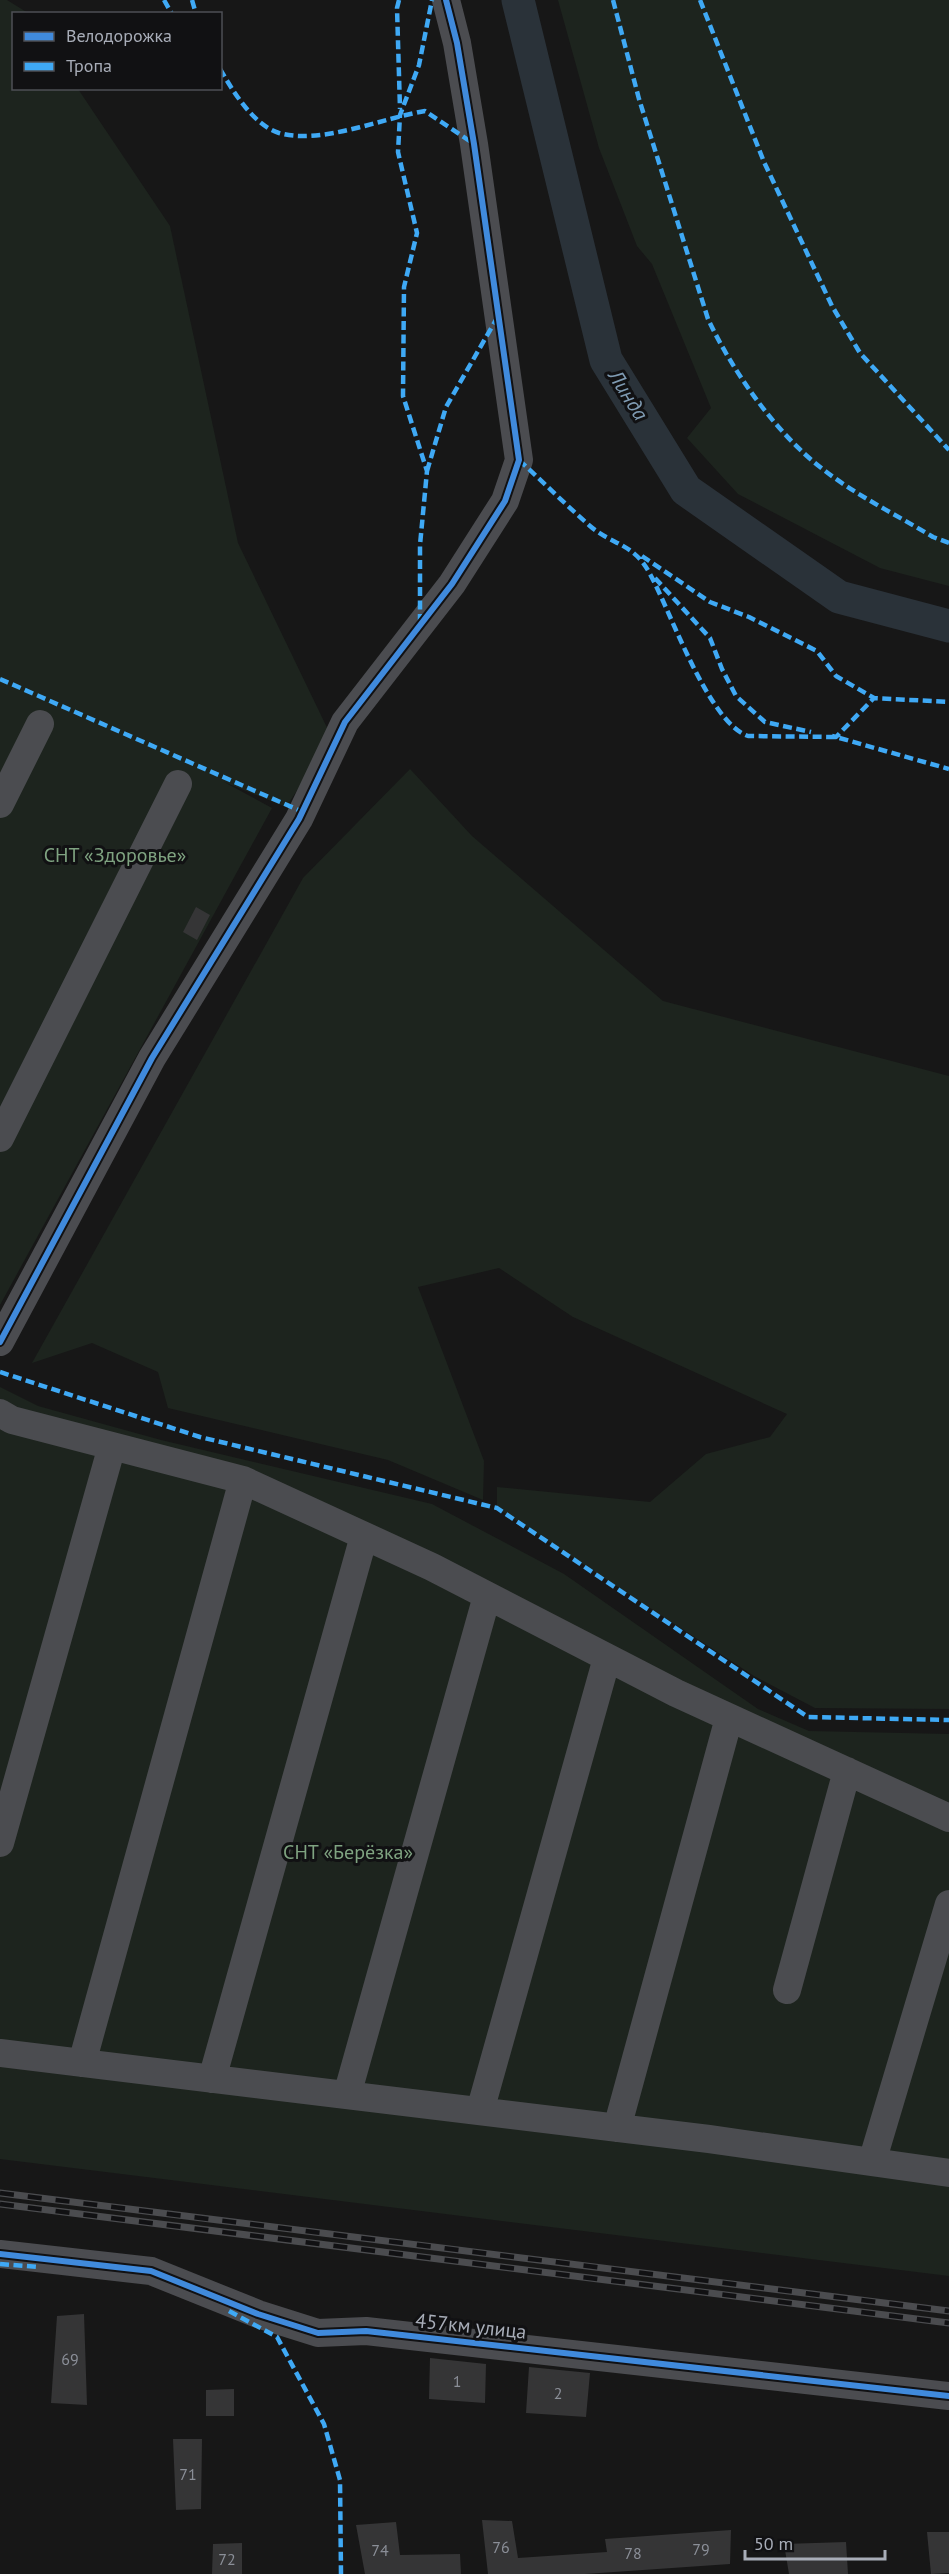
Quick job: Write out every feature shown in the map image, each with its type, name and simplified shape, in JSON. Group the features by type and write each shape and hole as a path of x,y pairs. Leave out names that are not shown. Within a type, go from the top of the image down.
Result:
{"street":[{"path":"0,1342 152,1058 299,819 345,722 452,584 505,501 519,460 474,144 457,44 446,0"},
{"path":"0,804 40,724"},
{"path":"0,1138 178,784"},
{"path":"1,1417 243,1480 487,1596 729,1718 949,1818"},
{"path":"0,1843 112,1446"},
{"path":"82,2063 243,1480"},
{"path":"212,2079 364,1536"},
{"path":"347,2095 487,1596"},
{"path":"480,2111 607,1658"},
{"path":"617,2128 729,1718"},
{"path":"787,1990 847,1771"},
{"path":"872,2162 949,1904"},
{"path":"0,2053 617,2128 949,2173"},
{"name":"457км улица","path":"0,2254 151,2271 258,2314 318,2333 366,2331 949,2396"}],"green space":[{"name":"СНТ «Здоровье»","path":"0,0 7,0 26,12 12,12 12,90 79,90 170,226 238,543 332,738 286,807 224,782 272,808 0,1305"},
{"path":"558,0 949,0 949,586 880,568 738,494 687,438 711,408 652,264 637,246 599,148"},
{"path":"410,769 472,836 663,1001 949,1076 949,1709 815,1708 754,1676 497,1508 497,1487 650,1502 706,1454 770,1437 787,1414 573,1317 499,1268 418,1287 484,1461 483,1500 388,1460 168,1408 158,1372 92,1343 32,1363 303,878"},
{"name":"СНТ «Берёзка»","path":"0,1387 38,1406 161,1440 432,1504 564,1574 758,1709 809,1731 949,1734 949,2276 0,2159"}],"building":[{"path":"196,907 210,915 197,940 183,932"},
{"path":"84,2314 87,2405 51,2403 57,2316"},
{"path":"430,2358 486,2364 485,2403 429,2399"},
{"path":"529,2367 590,2373 586,2417 526,2413"},
{"path":"234,2389 234,2416 206,2416 206,2390"},
{"path":"173,2439 202,2439 201,2509 176,2510"},
{"path":"482,2520 512,2521 518,2558 607,2552 605,2539 731,2530 730,2564 585,2574 488,2574"},
{"path":"396,2522 400,2555 460,2554 461,2574 365,2574 356,2525"},
{"path":"927,2532 949,2532 949,2573 931,2574"},
{"path":"846,2542 848,2574 789,2574 784,2544"},
{"path":"242,2543 242,2574 212,2574 213,2544"}],"waterway":[{"name":"Линда","path":"518,0 606,360 686,490 839,597 949,626"}],"railway":[{"path":"0,2193 949,2311"},
{"path":"0,2204 949,2323"}],"marked path":[{"path":"164,0 171,12"},
{"path":"192,0 195,12"},
{"path":"399,0 397,8 400,109"},
{"path":"420,623 420,545 427,471 403,396 404,287 417,233 398,152 400,115 419,65 432,0"},
{"path":"613,0 639,99 708,319 730,360 773,421 807,456 863,497 933,537 949,543"},
{"path":"700,0 764,162 832,306 860,353 949,450"},
{"path":"222,72 252,115 279,133 314,136 425,111 474,144"},
{"path":"427,471 446,407 497,318"},
{"path":"519,460 590,526 630,550 644,564 705,689 733,727 748,736 836,737 949,769"},
{"path":"642,556 710,602 749,617 817,651 836,676 874,698 949,702"},
{"path":"655,578 710,638 736,696 765,722 811,732"},
{"path":"0,679 303,812"},
{"path":"832,736 836,737 874,698"},
{"path":"0,1372 200,1437 497,1508 808,1717 949,1720"},
{"path":"0,2264 39,2267"},
{"path":"229,2311 277,2337 324,2424 340,2480 341,2574"}],"cycle path":[{"path":"0,1342 152,1058 299,819 345,722 452,584 505,501 519,460 474,144 457,43 446,0"},
{"path":"0,2254 151,2271 258,2314 318,2333 366,2331 949,2396"}]}
